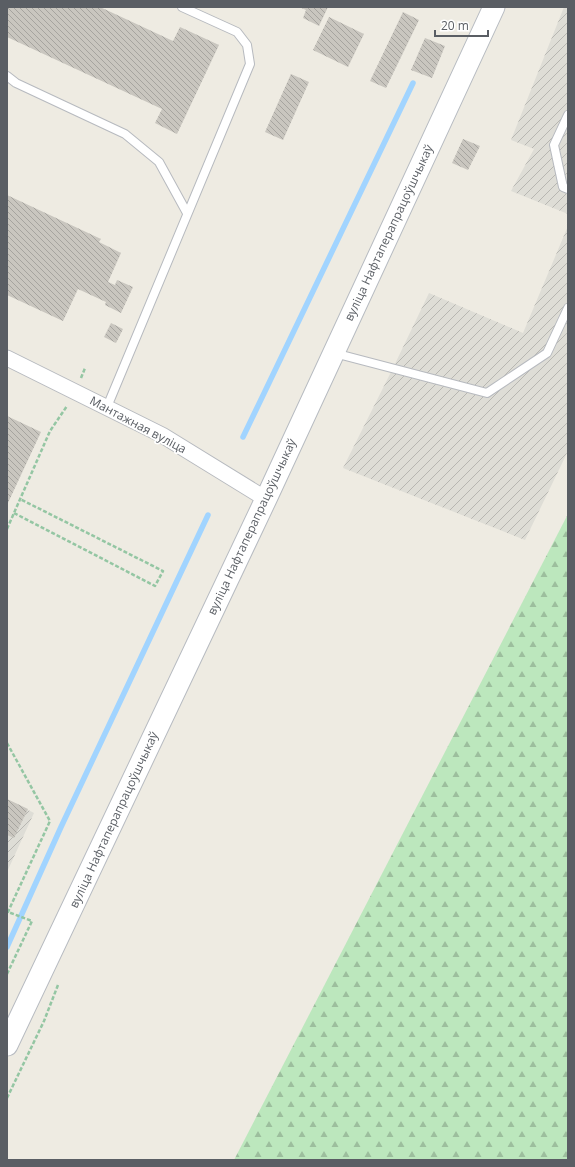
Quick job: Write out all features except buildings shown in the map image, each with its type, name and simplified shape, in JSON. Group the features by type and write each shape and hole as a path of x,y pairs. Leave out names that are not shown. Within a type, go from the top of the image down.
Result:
{"main road":[{"name":"вуліца Нафтаперапрацоўшчыкаў","path":"7,1045 266,499 494,7"}],"street":[{"name":"Мантажная вуліца","path":"7,358 162,435 266,499"}],"lane":[{"path":"107,407 250,64 247,45 237,32 182,7"},
{"path":"7,76 16,83 126,134 159,162 188,213"},
{"path":"568,115 554,145 563,186 568,189"},
{"path":"333,353 486,393 547,353 568,308"}],"path":[{"path":"7,529 50,431 76,392 85,368"},
{"path":"14,514 155,586 163,571 20,499"},
{"path":"7,744 50,821 8,913 32,921 7,974"}],"shaded area":[{"path":"564,7 568,7 568,214 511,191 534,149 511,140"},
{"path":"568,226 568,451 525,540 343,468 429,293 523,333"},
{"path":"7,799 34,813 7,872"}],"green space":[{"path":"568,514 568,1160 234,1160"}],"waterway":[{"path":"243,437 413,83"},
{"path":"7,947 61,827 208,515"}]}
